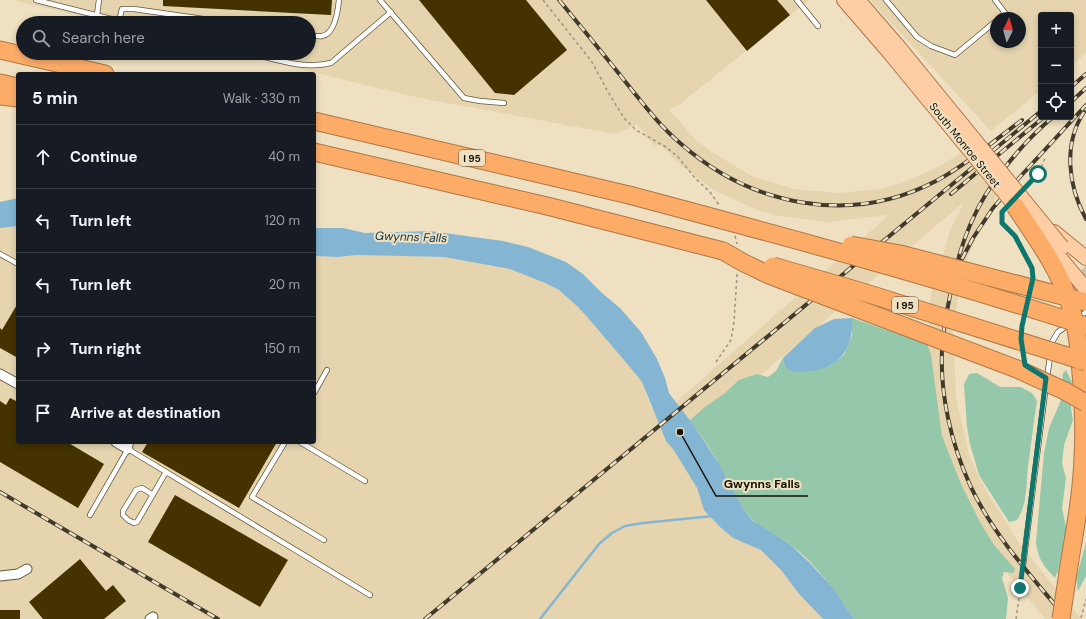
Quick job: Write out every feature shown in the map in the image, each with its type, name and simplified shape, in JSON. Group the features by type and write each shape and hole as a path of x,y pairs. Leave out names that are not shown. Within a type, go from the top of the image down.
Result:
{"highway":[{"path":"0,50 16,54"},
{"path":"44,60 96,72"},
{"path":"0,83 16,87"},
{"path":"0,96 16,98"},
{"name":"I 95","path":"316,122 630,195 963,287 1086,326"},
{"name":"I 95","path":"316,152 730,249 1083,362"},
{"path":"1011,206 1057,272 1065,289 1076,326 1083,362 1083,457 1075,529 1061,619"},
{"path":"771,233 900,254 1086,302"},
{"path":"730,249 744,263 769,275 950,342 1023,371 1086,403"},
{"path":"1068,572 1086,526"}],"main road":[{"name":"South Monroe Street","path":"844,0 893,49 1036,215 1084,264"},
{"name":"South Monroe Street","path":"858,0 1011,206 1086,289"}],"street":[{"path":"0,374 16,383"},
{"path":"0,576 18,574 27,569"}],"lane":[{"path":"36,0 56,2 97,16 99,0"},
{"path":"316,35 322,36 330,31 338,14 339,0"},
{"path":"380,0 464,98 504,103"},
{"path":"797,0 818,26"},
{"path":"886,0 917,37 932,46 955,55 990,26"},
{"path":"995,0 1004,12"},
{"path":"120,16 122,9 134,9 182,16"},
{"path":"280,60 303,65 320,66 330,63 391,12"},
{"path":"0,254 16,263"},
{"path":"1023,566 1052,342 1058,332 1086,312"},
{"path":"316,389 327,370"},
{"path":"284,444 252,497 324,540"},
{"path":"303,444 365,481"},
{"path":"90,515 130,446 166,472 370,595"},
{"path":"153,495 142,488 136,490 123,511 123,515 134,523 138,522 166,472"}],"path":[{"path":"543,0 592,62 624,118 636,130 666,147 678,157 695,178 710,192 722,208"},
{"path":"1023,190 1038,174 1046,156"},
{"path":"1011,206 1002,212 1002,223 1015,236 1032,268 1033,278"},
{"path":"730,249 735,236"},
{"path":"716,362 731,340 734,322 737,268"},
{"path":"1022,332 1023,320"},
{"path":"1016,619 1023,566"},
{"path":"1081,618 1086,599"}],"shaded area":[{"path":"13,0 809,0 679,105 669,110 697,141 715,154 752,176 794,189 838,193 881,189 902,183 942,165 960,153 997,195 969,254 960,286 953,328 956,397 969,454 981,482 1021,546 1081,619 1045,619 1009,575 961,501 938,441 926,361 931,295 950,231 964,202 674,449 697,488 705,510 720,527 733,538 761,549 781,570 799,594 823,619 0,619 0,228 16,226 16,444 316,444 316,256 338,257 357,255 444,257 510,269 545,283 559,290 578,307 629,366 642,382 652,410 675,403 889,215 827,222 780,216 757,210 714,190 676,161 662,146 654,145 637,124 615,134 420,98 263,60 316,60 316,16 80,16"},
{"path":"870,0 1086,0 1086,53 1074,63 1074,12 1038,12 1038,92 991,131"}],"green space":[{"path":"852,318 927,344 931,355 942,436 961,484 980,522 994,545 1015,569 1013,573 1004,572 1002,578 1008,598 1006,619 854,619 826,579 809,561 791,545 757,524 743,508 717,460 690,420 725,393 739,380 757,374 768,377 776,371 783,358 785,367 830,366 844,355 852,336"},
{"path":"1066,370 1072,382 1071,409 1073,420 1064,445 1062,463 1066,478 1062,508 1067,532 1059,568 1055,578 1042,562 1038,553 1036,542 1044,453 1049,428 1061,400 1063,373"},
{"path":"977,373 1000,387 1021,387 1032,393 1037,401 1025,500 1021,514 1017,520 1009,522 979,475 970,444 967,427 964,384 969,374"},
{"path":"1086,543 1086,576 1078,591 1076,578"}],"water":[{"path":"16,198 16,226 0,228 0,202"},
{"name":"Gwynns Falls","path":"316,228 343,228 365,233 430,231 503,241 528,247 566,262 583,274 620,308 641,332 657,359 665,378 669,393 692,423 720,465 744,510 753,521 791,545 811,564 832,587 854,619 823,619 799,594 781,570 761,550 733,538 704,510 697,488 673,449 666,441 642,382 588,318 559,290 510,269 444,257 357,255 338,257 316,256"},
{"path":"852,318 851,338 844,354 838,360 821,369 811,371 795,372 785,367 783,358 815,328 834,319"}],"building":[{"path":"163,0 332,0 331,15 163,6"},
{"path":"419,0 526,0 567,50 514,95 495,93"},
{"path":"706,0 777,0 790,15 747,51"},
{"path":"16,306 16,357 0,348 0,328 2,330"},
{"path":"10,398 16,401 16,444 70,444 104,464 78,508 0,462 0,401 6,405"},
{"path":"147,444 276,444 239,508 142,452"},
{"path":"175,495 288,560 260,607 148,542"},
{"path":"80,559 106,591 113,585 126,601 104,619 43,619 29,602"},
{"path":"0,610 20,610 20,619 0,619"}],"waterway":[{"path":"540,619 599,544 612,533 625,526 713,516"}],"tunnel":[{"path":"1081,270 1086,276"}],"railway":[{"path":"559,0 646,108 680,143 708,165 738,182 770,195 802,202 836,205 870,203 903,195 936,181 959,167 1022,120"},
{"path":"1074,84 1086,74"},
{"path":"1074,99 1086,88"},
{"path":"962,259 973,238 993,208 1086,105"},
{"path":"1084,112 1077,124 1073,138 1070,165 1075,193 1086,219"},
{"path":"425,619 1038,113"},
{"path":"951,194 1040,120"},
{"path":"1050,120 1025,143 1001,173 986,194 973,218 963,243 952,283 944,329 942,367 945,401 952,436 970,485 990,521 1014,555 1067,619"},
{"path":"0,492 218,619"}],"place":[{"name":"Gwynns Falls","path":"680,432"}],"route":[{"path":"1020,588 1046,378 1025,365 1021,339 1024,314 1033,278 1032,268 1015,236 1002,223 1002,212 1038,174"}]}
